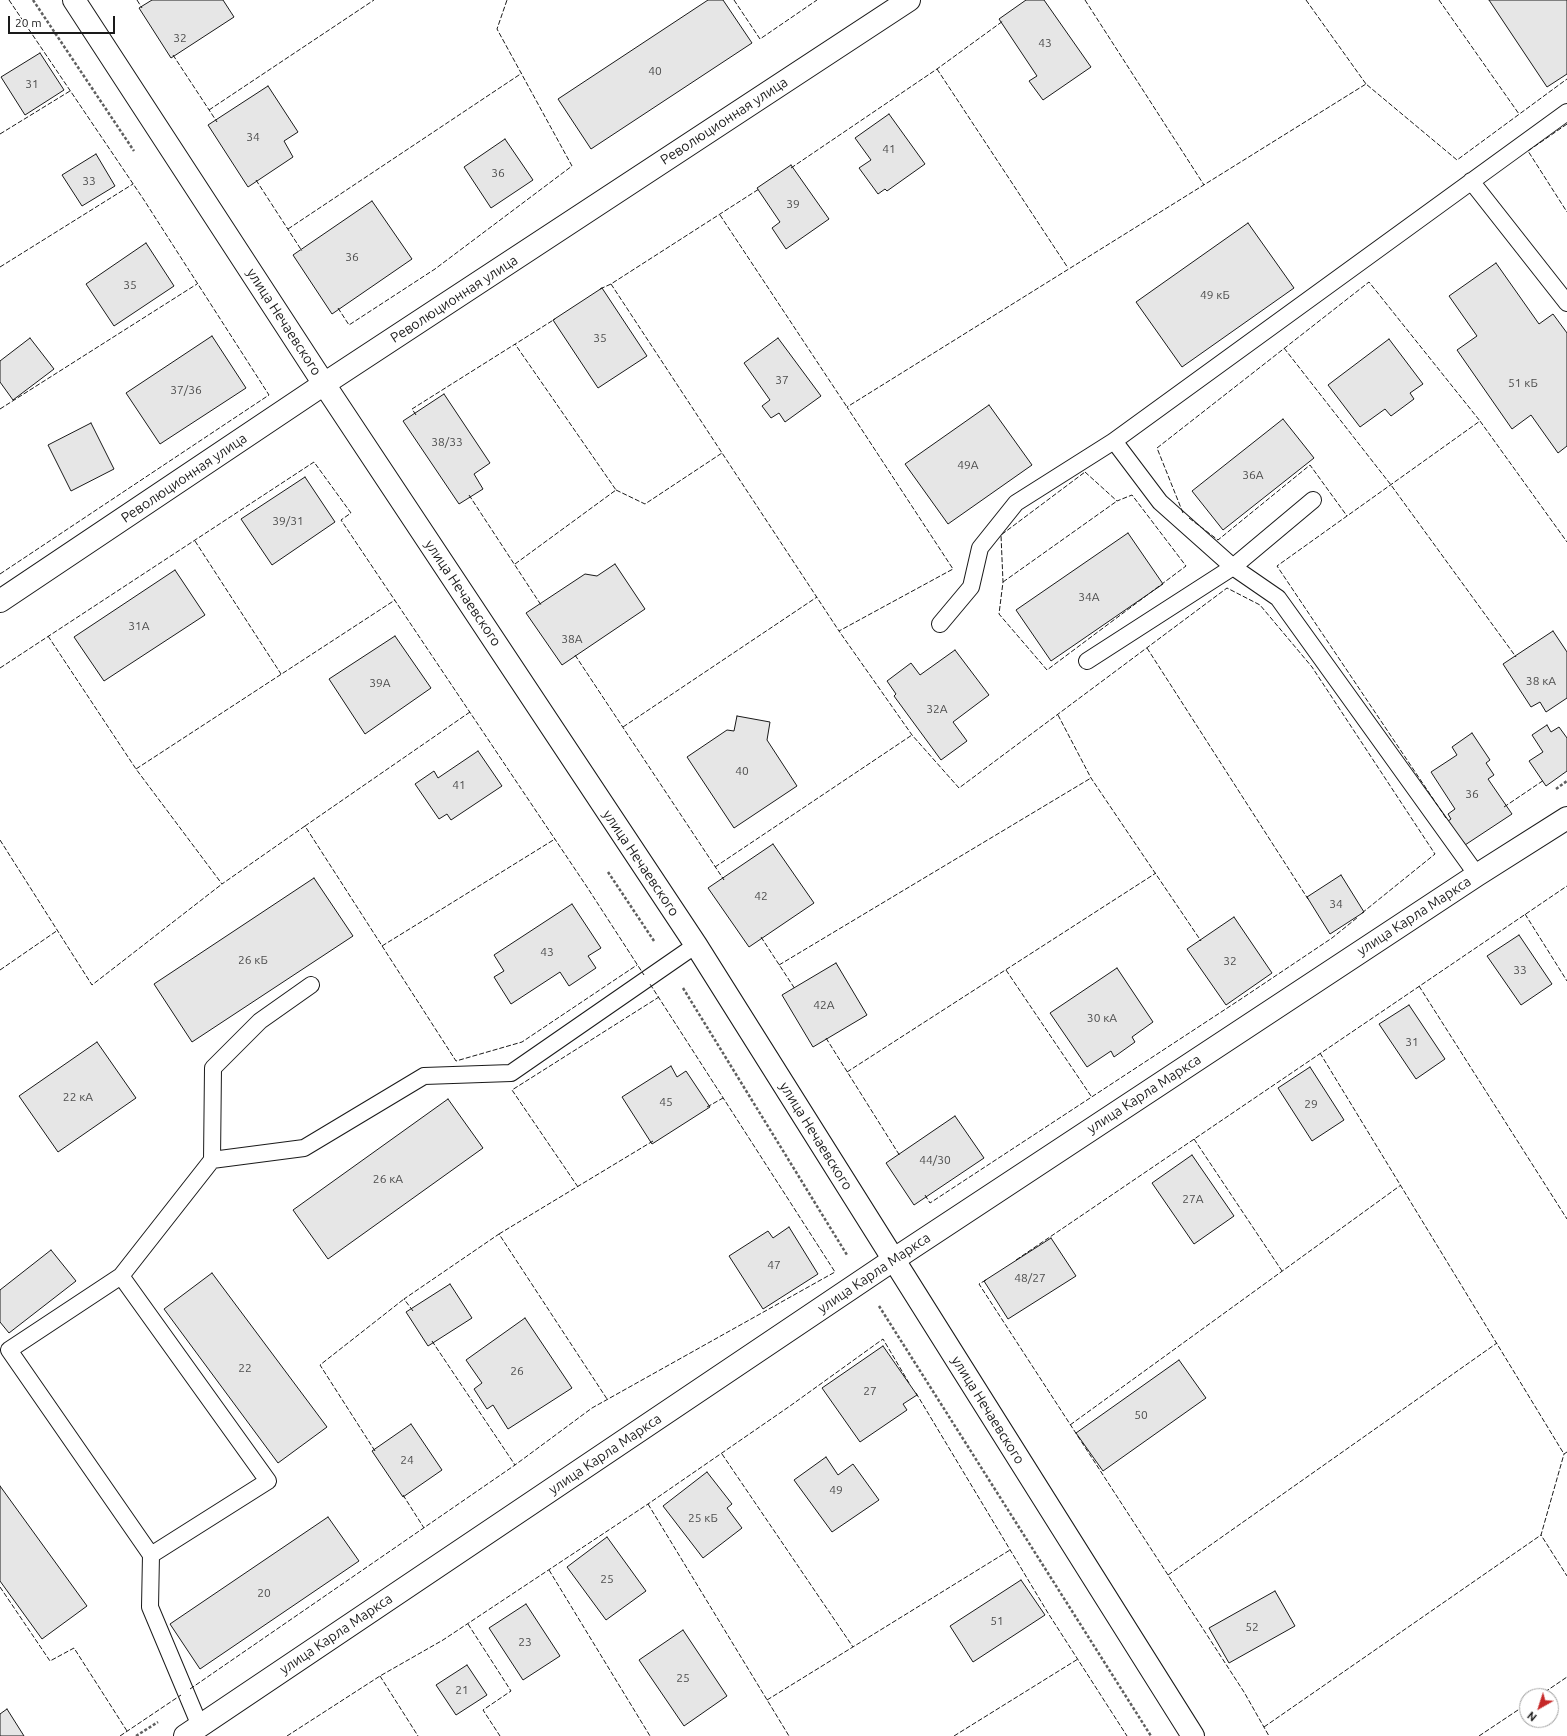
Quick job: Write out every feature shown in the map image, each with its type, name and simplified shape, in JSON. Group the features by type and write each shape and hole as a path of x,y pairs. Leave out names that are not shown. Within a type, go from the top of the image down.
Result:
{"street":[{"name":"улица Нечаевского","path":"74,0 324,384 696,945 1193,1736"},
{"name":"Революционная улица","path":"0,601 324,384 909,0"},
{"name":"улица Карла Маркса","path":"193,1731 893,1260 1477,875 1567,818"}],"lane":[{"path":"940,624 971,587 980,548 1016,503 1114,441 1567,112"},
{"path":"1471,181 1567,303"},
{"path":"1114,441 1160,502 1233,567 1278,598 1477,875"},
{"path":"1087,661 1233,567 1312,500"},
{"path":"212,1160 304,1148 424,1076 511,1073 696,945"},
{"path":"193,1731 150,1606 151,1555 9,1350 121,1276 212,1160 213,1068 260,1021 311,985"},
{"path":"121,1276 268,1482 151,1555"}],"path":[{"path":"33,0 138,158"},
{"path":"608,871 669,964 863,1280 1151,1736"}],"building":[{"path":"152,0 223,0 234,17 171,58 139,8"},
{"path":"708,0 723,0 752,43 591,149 558,99"},
{"path":"1026,0 1044,0 1091,67 1043,100 1029,81 1037,76 999,19"},
{"path":"1489,0 1567,0 1567,74 1547,87"},
{"path":"40,53 64,90 25,115 1,77"},
{"path":"268,86 298,132 284,141 293,157 248,187 208,125"},
{"path":"889,114 925,164 887,191 885,189 878,194 859,168 871,160 855,138"},
{"path":"505,139 533,180 491,208 464,167"},
{"path":"96,154 115,186 82,206 62,175"},
{"path":"791,165 829,219 786,249 772,228 780,222 757,188"},
{"path":"372,201 412,259 332,314 293,255"},
{"path":"1248,223 1294,288 1182,367 1136,302"},
{"path":"146,243 174,286 114,326 86,284"},
{"path":"1496,263 1539,324 1553,314 1567,333 1567,446 1558,453 1531,415 1512,429 1457,350 1477,336 1449,296"},
{"path":"602,288 647,356 598,388 553,320"},
{"path":"212,336 246,388 160,444 126,393"},
{"path":"30,338 54,369 13,400 0,382 0,361"},
{"path":"778,338 821,396 785,422 779,413 771,418 762,406 770,400 744,363"},
{"path":"1389,339 1423,384 1410,393 1414,399 1391,416 1385,409 1360,427 1328,385"},
{"path":"444,394 490,463 474,474 483,489 459,504 403,421"},
{"path":"989,405 1032,465 948,524 905,464"},
{"path":"1283,419 1314,458 1223,530 1192,491"},
{"path":"91,423 114,469 71,491 48,445"},
{"path":"305,477 335,522 272,565 241,519"},
{"path":"1128,533 1163,584 1051,661 1016,610"},
{"path":"615,564 645,609 562,665 526,613 585,574 597,576"},
{"path":"175,570 205,615 104,681 74,637"},
{"path":"1553,631 1567,652 1567,698 1546,712 1540,702 1531,707 1503,664"},
{"path":"395,636 431,688 365,734 329,679"},
{"path":"955,650 989,695 953,722 967,741 941,760 894,696 896,694 887,681 911,663 920,675"},
{"path":"737,716 770,722 767,740 797,786 734,828 687,757 727,730 734,731"},
{"path":"1547,725 1551,732 1559,727 1567,738 1567,771 1546,786 1529,761 1543,752 1532,735"},
{"path":"1472,733 1490,760 1486,763 1494,775 1488,779 1512,814 1465,845 1463,841 1458,845 1444,824 1451,819 1448,814 1455,809 1431,772 1457,755 1452,747"},
{"path":"478,751 502,786 451,820 447,814 439,819 415,784 434,771 438,778"},
{"path":"773,844 814,903 749,947 708,888"},
{"path":"1341,875 1364,912 1330,934 1307,897"},
{"path":"314,878 353,936 192,1042 154,984"},
{"path":"572,904 601,948 588,956 596,968 569,986 560,972 511,1004 494,977 504,971 494,955"},
{"path":"1234,917 1272,973 1226,1005 1187,949"},
{"path":"1519,935 1552,984 1521,1005 1487,956"},
{"path":"836,963 867,1015 813,1047 782,995"},
{"path":"1117,968 1153,1022 1132,1037 1135,1042 1114,1057 1111,1051 1087,1067 1050,1013"},
{"path":"1409,1005 1445,1059 1416,1079 1379,1024"},
{"path":"97,1042 136,1098 58,1152 19,1096"},
{"path":"671,1066 677,1077 686,1071 710,1107 652,1144 622,1097"},
{"path":"1310,1067 1344,1120 1312,1141 1278,1088"},
{"path":"448,1099 483,1148 328,1259 293,1210"},
{"path":"955,1116 984,1158 914,1205 886,1163"},
{"path":"1192,1155 1234,1216 1194,1244 1152,1183"},
{"path":"789,1227 818,1274 763,1309 729,1256 768,1231 773,1238"},
{"path":"1051,1238 1076,1276 1008,1319 984,1281"},
{"path":"51,1250 76,1281 9,1333 0,1322 0,1290"},
{"path":"212,1273 327,1427 278,1463 164,1309"},
{"path":"450,1284 472,1318 428,1346 406,1312"},
{"path":"525,1318 572,1388 508,1429 493,1405 487,1409 474,1389 482,1383 466,1360"},
{"path":"883,1346 917,1395 903,1404 907,1410 860,1442 822,1388"},
{"path":"1179,1360 1206,1398 1103,1471 1076,1433"},
{"path":"411,1424 442,1470 403,1497 372,1451"},
{"path":"826,1457 838,1475 853,1464 879,1500 832,1532 794,1480"},
{"path":"707,1472 732,1504 727,1508 742,1528 703,1558 663,1506"},
{"path":"0,1486 87,1606 42,1639 0,1581"},
{"path":"328,1517 359,1561 200,1669 170,1624"},
{"path":"607,1537 646,1591 606,1620 567,1567"},
{"path":"1021,1580 1045,1615 973,1662 950,1626"},
{"path":"1275,1591 1295,1626 1229,1663 1209,1628"},
{"path":"526,1604 560,1656 523,1680 489,1628"},
{"path":"683,1630 727,1696 684,1726 639,1660"},
{"path":"467,1665 487,1695 456,1715 436,1685"},
{"path":"7,1709 24,1736 0,1736 0,1714"}],"fence":[{"path":"0,574 269,395 144,200 9,0"},
{"path":"137,0 142,8"},
{"path":"209,110 374,0"},
{"path":"338,308 349,325 435,269 572,166 497,29 507,0"},
{"path":"734,0 760,39 817,0"},
{"path":"1085,0 1204,185"},
{"path":"1306,0 1366,84"},
{"path":"1439,0 1519,114"},
{"path":"791,168 937,69 1003,21"},
{"path":"173,55 217,122"},
{"path":"937,69 1068,268"},
{"path":"288,229 522,73"},
{"path":"1362,913 1435,854 1312,667 1260,605 1227,588 959,788 912,735 839,631 953,569 847,407 1366,84 1457,160 1567,79"},
{"path":"0,134 70,91"},
{"path":"1567,124 1528,151 1567,212"},
{"path":"256,180 302,251"},
{"path":"0,267 133,184"},
{"path":"600,289 611,284 759,189"},
{"path":"720,215 847,407"},
{"path":"1183,513 1157,448 1369,282 1480,421"},
{"path":"0,409 197,284"},
{"path":"611,284 839,631"},
{"path":"416,415 412,409 555,319"},
{"path":"515,344 616,490 515,564"},
{"path":"1284,348 1391,485 1516,657"},
{"path":"1446,818 1277,566 1480,421 1567,542"},
{"path":"616,490 645,504 722,453"},
{"path":"0,668 314,462 351,513 341,520 587,887 644,975"},
{"path":"1189,518 1218,540 1310,465 1347,516"},
{"path":"1085,472 1117,501 1132,495 1186,566 1047,670 999,614 1003,582 1001,535 1085,472"},
{"path":"469,495 541,605"},
{"path":"1003,582 1117,501"},
{"path":"195,541 281,674"},
{"path":"623,727 817,597"},
{"path":"305,826 222,884 136,769 395,600"},
{"path":"48,636 136,769"},
{"path":"1147,648 1308,899"},
{"path":"575,655 724,880"},
{"path":"470,712 305,826 456,1061 522,1042 637,965"},
{"path":"1058,715 1091,778 1201,941"},
{"path":"715,867 912,735"},
{"path":"779,965 1091,778"},
{"path":"1504,807 1544,780"},
{"path":"382,946 555,839"},
{"path":"0,840 92,985 222,884"},
{"path":"847,1072 1156,873"},
{"path":"1016,1260 1567,886"},
{"path":"1525,914 1567,981"},
{"path":"925,1195 930,1203 1241,999 1332,938 1358,917"},
{"path":"0,970 58,930"},
{"path":"761,937 795,989"},
{"path":"1006,970 1091,1096"},
{"path":"190,1689 515,1465 592,1408 835,1272 650,984"},
{"path":"1419,986 1567,1219"},
{"path":"578,1187 512,1090 659,997"},
{"path":"826,1038 900,1156"},
{"path":"1320,1053 1564,1454"},
{"path":"707,1107 723,1098"},
{"path":"1194,1139 1282,1271"},
{"path":"499,1234 653,1141"},
{"path":"1070,1425 1401,1185"},
{"path":"413,1311 404,1299 499,1234 607,1399"},
{"path":"986,1280 979,1284 1244,1692 1269,1736"},
{"path":"375,1451 320,1365 404,1299"},
{"path":"287,1736 380,1676 443,1640 648,1504 790,1406 883,1339 909,1383"},
{"path":"432,1341 515,1465"},
{"path":"1168,1575 1497,1343"},
{"path":"916,1393 1048,1613 1127,1736"},
{"path":"1567,1452 1564,1454 1541,1535 1567,1576"},
{"path":"722,1454 853,1647"},
{"path":"403,1495 424,1528"},
{"path":"648,1504 789,1736"},
{"path":"1264,1727 1541,1535"},
{"path":"767,1700 1010,1550"},
{"path":"549,1570 650,1736"},
{"path":"0,1587 50,1661 74,1648 127,1731"},
{"path":"468,1624 511,1691 483,1710 500,1736"},
{"path":"954,1736 1078,1659"},
{"path":"380,1676 418,1736"},
{"path":"1551,1688 1567,1677"},
{"path":"120,1736 181,1695"},
{"path":"1479,1736 1519,1709"}]}
